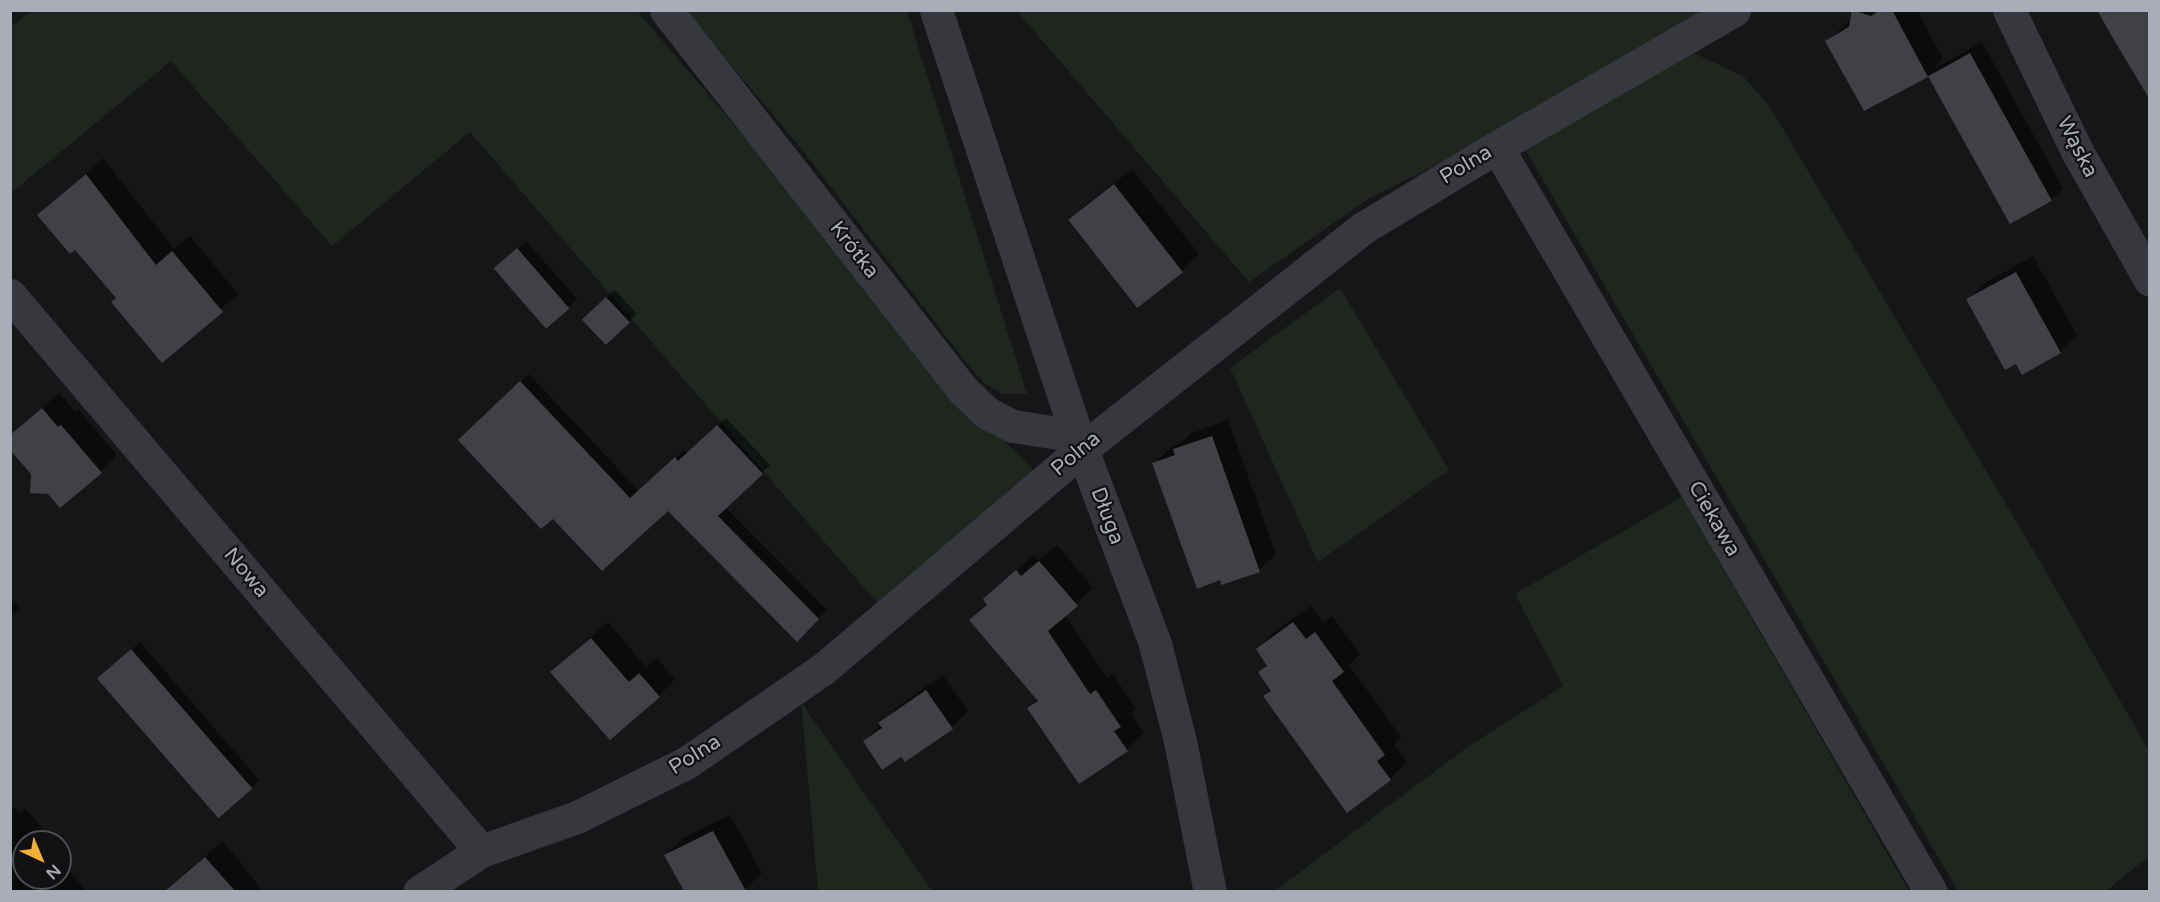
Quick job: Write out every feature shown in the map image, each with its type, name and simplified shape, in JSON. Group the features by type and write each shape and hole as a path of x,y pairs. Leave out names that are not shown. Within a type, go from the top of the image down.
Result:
{"street":[{"name":"Krótka","path":"666,10 961,388 987,413 1013,426 1079,442"},
{"name":"Długa","path":"936,10 1079,442 1155,644 1180,741 1210,891"},
{"name":"Polna","path":"420,891 481,852 577,817 686,763 823,669 1079,442 1363,228 1497,147 1734,10"},
{"name":"Wąska","path":"2009,10 2078,151 2150,280"},
{"name":"Ciekawa","path":"1497,147 1931,891"},
{"name":"Nowa","path":"10,295 481,852"}],"shaded area":[{"path":"31,11 637,11 994,430 1035,472 879,605 470,132 332,246 171,61 11,193 11,27"},
{"path":"685,11 907,11 1027,394 1003,394 983,382 800,147"},
{"path":"1017,11 1717,11 1561,102 1368,199 1249,282"},
{"path":"1692,52 1744,77 1770,107 2045,570 2149,751 2149,856 2106,891 1958,891 1523,146"},
{"path":"1340,288 1449,470 1318,562 1230,368"},
{"path":"1682,497 1909,891 1275,891 1469,746 1563,686 1515,594"},
{"path":"801,702 932,891 818,891"}],"building":[{"path":"1852,10 1871,16 1880,10 1892,10 1928,77 1864,111 1825,41 1849,27"},
{"path":"2097,10 2150,10 2150,100 2114,40"},
{"path":"1970,53 2052,201 2010,224 1928,76"},
{"path":"86,174 156,265 172,251 223,312 162,363 111,302 116,298 75,250 70,254 37,215"},
{"path":"1114,184 1183,272 1137,308 1068,220"},
{"path":"517,248 569,308 546,329 494,268"},
{"path":"2016,272 2061,353 2022,375 2016,364 2005,370 1966,299"},
{"path":"606,297 630,323 606,345 582,320"},
{"path":"520,381 630,498 675,457 678,461 717,425 763,474 718,516 819,619 797,642 668,511 602,571 553,519 541,529 458,440"},
{"path":"42,408 58,427 61,425 102,473 60,508 48,494 30,493 31,474 10,450 10,435"},
{"path":"1212,436 1260,572 1221,585 1220,580 1197,589 1152,463 1175,455 1173,449"},
{"path":"1039,561 1078,606 1048,631 1090,694 1096,690 1121,727 1114,731 1128,751 1079,784 1027,708 1038,701 969,620 987,605 983,599 1016,570 1021,576"},
{"path":"1293,622 1306,639 1315,632 1344,672 1332,681 1385,755 1377,761 1391,780 1347,813 1263,696 1271,691 1258,672 1267,666 1256,649"},
{"path":"591,638 629,682 639,673 660,697 610,740 550,672"},
{"path":"131,649 252,789 218,818 97,679"},
{"path":"926,690 953,729 905,762 901,757 882,770 863,741 882,728 878,723"},
{"path":"713,831 746,891 684,891 664,855"},
{"path":"205,857 235,891 165,891"}]}
